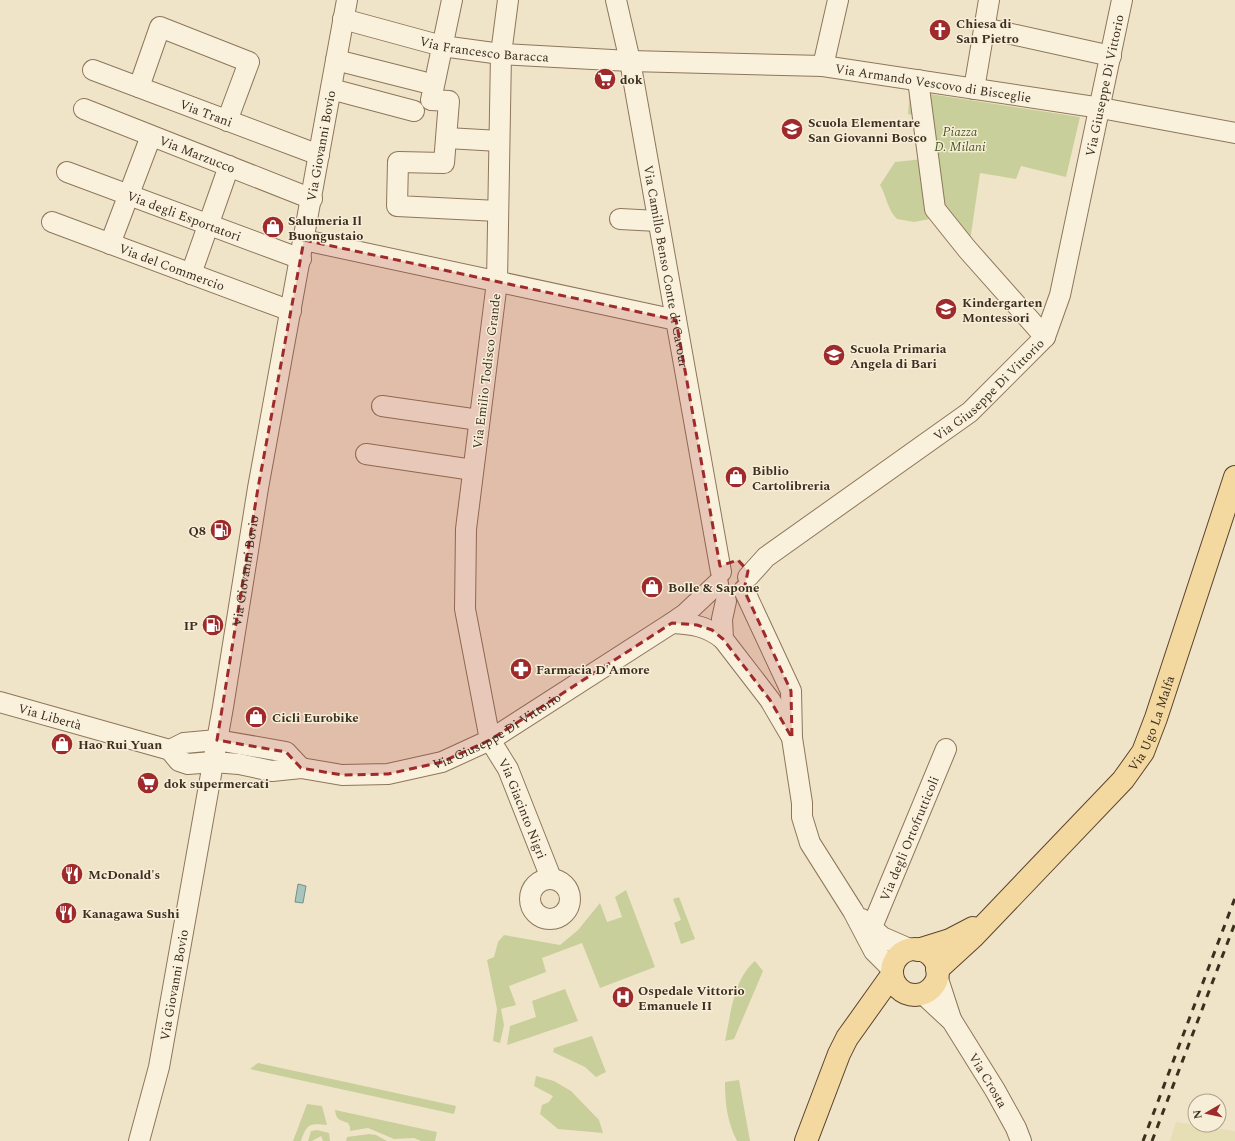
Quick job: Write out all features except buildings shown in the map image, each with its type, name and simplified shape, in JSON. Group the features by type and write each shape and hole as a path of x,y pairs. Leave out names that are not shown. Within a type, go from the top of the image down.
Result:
{"main road":[{"name":"Via Ugo La Malfa","path":"937,973 1123,780 1143,752 1156,718 1235,477"},
{"path":"806,1141 839,1054 847,1038 892,972 897,958 907,951 950,940 987,921"},
{"path":"860,1020 892,999 932,987 937,973 933,959 924,952 915,950"},
{"path":"892,972 896,986 914,993"}],"street":[{"path":"452,0 431,100 449,101 444,163 398,162 397,206 498,211"},
{"name":"Via Emilio Todisco Grande","path":"490,740 465,609 466,529 497,282 501,54 508,0"},
{"name":"Via Camillo Benso Conte di Cavour","path":"616,0 630,61 714,533 732,581 791,691 792,738 802,803 802,817 810,843 853,911"},
{"path":"823,66 838,0"},
{"path":"974,89 989,0"},
{"name":"Via Giuseppe Di Vittorio","path":"213,762 239,764 272,771 301,768 342,775 388,774 442,762 490,740 678,619 970,412 1045,337 1060,295 1101,108 1122,0"},
{"name":"Via Francesco Baracca","path":"345,9 442,46 501,54 630,61"},
{"name":"Via Giovanni Bovio","path":"139,1141 159,1067 217,740 258,488 303,250 345,9"},
{"path":"139,87 160,27 249,62 227,121"},
{"path":"984,28 1111,56"},
{"path":"336,60 423,82"},
{"name":"Via Armando Vescovo di Bisceglie","path":"630,61 823,66 1101,108 1235,133"},
{"name":"Via Trani","path":"93,70 319,155"},
{"path":"918,80 935,209 967,249 1045,337"},
{"path":"331,89 414,111"},
{"name":"Via Marzucco","path":"84,109 312,199"},
{"path":"110,244 151,136"},
{"path":"447,138 500,141"},
{"path":"191,274 229,166"},
{"name":"Via degli Esportatori","path":"67,172 208,225 303,250 497,282 676,320"},
{"path":"620,220 658,222"},
{"name":"Via del Commercio","path":"52,222 291,311"},
{"path":"382,406 479,420"},
{"path":"366,454 473,470"},
{"path":"723,639 722,619 732,581"},
{"path":"678,619 712,630 723,639"},
{"name":"Via Camillo Benso Conte di Cavour","path":"723,639 770,700 792,738"},
{"name":"Via Libertà","path":"0,702 170,750 179,761 188,764 213,762"},
{"path":"170,750 184,743 217,740 286,752 301,768"},
{"name":"Via Giacinto Nigri","path":"490,740 508,769 550,878"},
{"name":"Via degli Ortofrutticoli","path":"872,928 946,749"},
{"path":"853,911 882,937 915,950"},
{"path":"853,911 874,951 892,972"},
{"path":"937,973 952,1021"},
{"path":"914,993 952,1021"},
{"name":"Via Crosta","path":"952,1021 995,1090 1016,1128 1021,1141"}],"highlighted area":[{"path":"304,240 676,320 720,566 738,560 748,571 744,590 791,691 792,738 770,700 723,639 712,630 697,625 672,623 490,740 442,762 388,774 342,775 301,768 286,752 217,740 258,488"}],"shaded area":[{"path":"1176,1122 1187,1124 1187,1133 1227,1133 1227,1130 1235,1131 1235,1141 1170,1141"}],"green space":[{"name":"Piazza D. Milani","path":"910,91 1080,117 1066,177 1021,166 1016,179 980,173 970,241 935,218 914,222 897,219 889,207 880,185 895,162 923,159 918,116 908,114"},
{"path":"626,890 655,967 600,988 582,943 542,958 546,972 509,986 516,1005 501,1009 504,1025 500,1043 493,1041 497,1009 487,960 494,957 498,942 504,935 560,945 578,930 600,903 607,922 622,917 615,897"},
{"path":"679,897 695,939 681,944 674,923 681,920 673,899"},
{"path":"755,961 763,971 734,1039 725,1041 731,1009 737,988 748,969"},
{"path":"565,989 578,1021 507,1045 510,1026 536,1017 532,1001"},
{"path":"592,1036 606,1072 596,1077 585,1067 553,1052 554,1048"},
{"path":"258,1063 456,1106 454,1114 250,1069"},
{"path":"536,1076 554,1081 571,1091 599,1120 603,1133 558,1129 540,1114 542,1105 549,1102 553,1096 534,1086"},
{"path":"739,1080 750,1141 737,1141 727,1112 725,1082"},
{"path":"307,1104 322,1106 327,1125 312,1125 307,1128 301,1141 293,1141"},
{"path":"335,1110 437,1132 435,1141 421,1141 414,1138 394,1139 368,1128 350,1131 348,1123 337,1118"},
{"path":"317,1130 329,1133 330,1141 323,1141 321,1136 312,1141 308,1141 311,1131"},
{"path":"369,1134 376,1135 387,1141 346,1141 347,1137"}],"water":[{"path":"298,884 306,886 303,903 295,902"}],"railway":[{"path":"1143,1141 1235,898"},
{"path":"1152,1141 1235,923"}],"place":[{"name":"Chiesa di San Pietro","path":"940,30"},
{"name":"dok","path":"605,79"},
{"name":"Scuola Elementare San Giovanni Bosco","path":"792,129"},
{"name":"Salumeria Il Buongustaio","path":"273,227"},
{"name":"Kindergarten Montessori","path":"946,309"},
{"name":"Scuola Primaria Angela di Bari","path":"834,355"},
{"name":"Biblio Cartolibreria","path":"736,477"},
{"name":"Q8","path":"221,530"},
{"name":"Bolle & Sapone","path":"652,587"},
{"name":"IP","path":"213,625"},
{"name":"Farmacia D'Amore","path":"521,669"},
{"name":"Cicli Eurobike","path":"256,717"},
{"name":"Hao Rui Yuan","path":"62,744"},
{"name":"dok supermercati","path":"148,783"},
{"name":"McDonald's","path":"72,874"},
{"name":"Kanagawa Sushi","path":"66,913"},
{"name":"Ospedale Vittorio Emanuele II","path":"623,997"}]}
